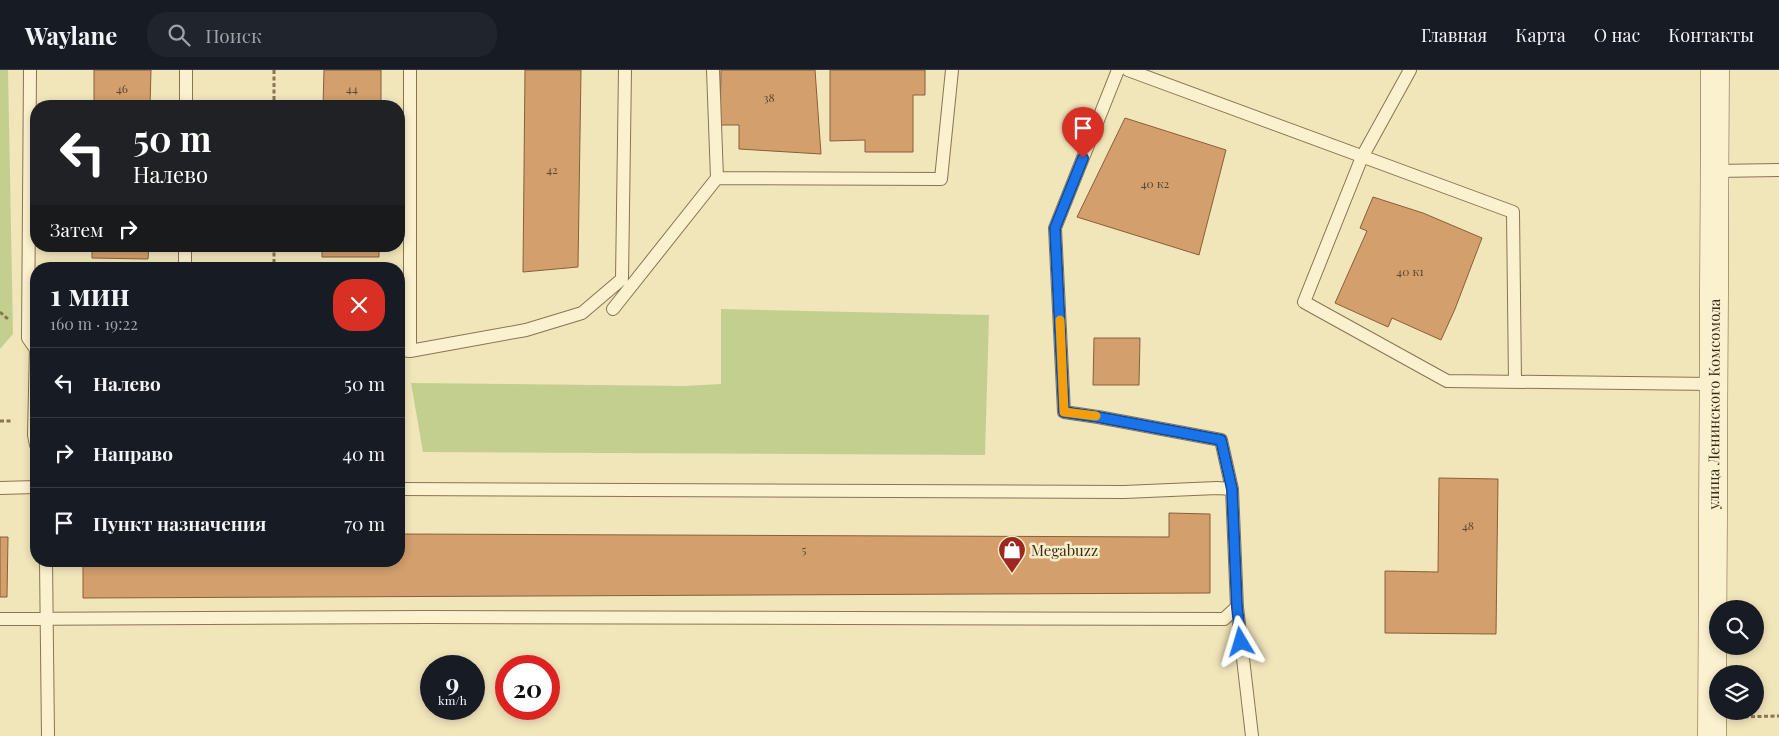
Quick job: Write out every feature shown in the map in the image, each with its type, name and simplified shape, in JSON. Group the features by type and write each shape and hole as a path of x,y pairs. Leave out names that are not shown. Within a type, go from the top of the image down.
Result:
{"main road":[{"name":"улица Ленинского Комсомола","path":"1712,736 1715,70"}],"lane":[{"path":"30,70 28,338 30,340"},
{"path":"186,70 186,100"},
{"path":"405,304 410,70"},
{"path":"405,351 526,330 582,313 622,278 625,70"},
{"path":"613,309 717,178 713,70"},
{"path":"717,178 941,179 952,70"},
{"path":"1118,70 1055,228 1064,412 1221,440 1232,489 1237,607 1252,736"},
{"path":"1128,70 1513,212 1515,382"},
{"path":"1410,70 1362,157 1304,302 1447,381 1714,384"},
{"path":"1715,171 1779,170"},
{"path":"0,488 30,487"},
{"path":"405,489 1104,492 1232,489"},
{"path":"46,567 48,736"},
{"path":"0,620 427,617 1224,619 1237,607"}],"path":[{"path":"274,70 274,100"},
{"path":"0,420 13,421"},
{"path":"1764,716 1779,716"}],"green space":[{"path":"0,70 8,70 13,334 0,349"},
{"path":"721,309 989,315 985,455 423,452 411,383 685,386 721,384"}],"building":[{"path":"94,70 151,70 150,100 94,100"},
{"path":"324,70 381,70 381,100 323,100"},
{"path":"525,70 581,70 578,267 523,272"},
{"path":"721,70 815,70 821,154 739,149 739,125 720,125"},
{"path":"830,70 925,70 925,95 913,95 913,152 865,152 865,140 830,141"},
{"path":"1125,118 1226,150 1199,255 1077,217"},
{"path":"1373,197 1423,213 1482,238 1441,340 1392,318 1388,327 1335,303 1367,231 1360,228"},
{"path":"92,252 149,252 148,259 92,258"},
{"path":"322,252 379,252 379,257 322,257"},
{"path":"1094,338 1140,338 1139,385 1093,385"},
{"path":"1439,478 1498,479 1496,634 1385,633 1385,571 1438,572"},
{"path":"1169,513 1210,514 1210,593 83,598 83,567 405,567 405,534 1169,537"},
{"path":"0,537 8,537 7,597 0,597"}],"slow traffic":[{"path":"1060,320 1064,412 1096,416"}],"place":[{"name":"Megabuzz","path":"1012,574"}],"route":[{"path":"1083,158 1055,228 1064,412 1221,440 1232,489 1237,607 1241,642"}]}
